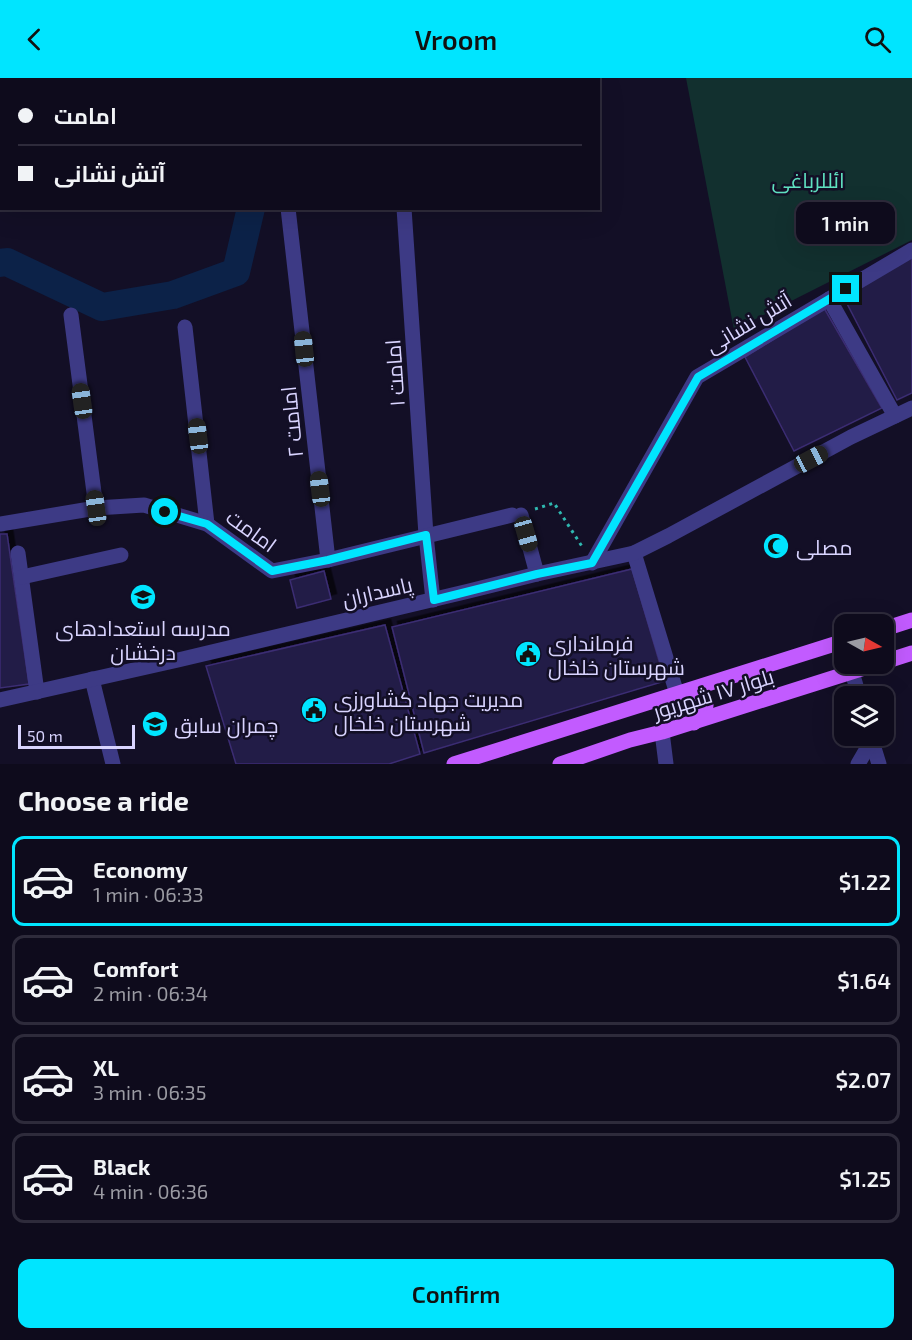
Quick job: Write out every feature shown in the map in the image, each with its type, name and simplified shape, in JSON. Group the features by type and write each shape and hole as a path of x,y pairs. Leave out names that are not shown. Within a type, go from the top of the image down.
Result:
{"main road":[{"name":"بلوار ١٧ شهریور","path":"454,764 834,644"},
{"name":"بلوار ١٧ شهریور","path":"560,764 630,740 694,723 846,674"},
{"path":"681,693 696,693 705,698 705,711 694,723"}],"street":[{"name":"امامت ۲","path":"288,210 328,560"},
{"name":"امامت ۱","path":"404,210 426,535 434,600"},
{"name":"آتش نشانی","path":"592,563 698,377 912,250"},
{"path":"829,299 895,416"},
{"path":"71,315 96,508"},
{"path":"186,327 207,524"},
{"name":"پاسداران","path":"0,700 634,553 851,437 912,408"},
{"name":"امامت","path":"0,524 96,508 144,506 207,524 272,571 328,560 516,515"},
{"path":"516,515 537,574"},
{"path":"18,553 37,692"},
{"path":"634,553 681,693"},
{"path":"22,577 121,555"},
{"path":"92,679 113,764"},
{"path":"662,732 666,764"},
{"path":"858,764 867,746"},
{"path":"874,746 879,764"}],"path":[{"path":"516,515 554,503 592,563"}],"green space":[{"name":"ائللرباغی","path":"686,78 912,78 912,240 734,330"}],"building":[{"path":"912,252 912,393 897,400 842,294"},
{"path":"824,308 882,408 794,451 745,357"},
{"path":"0,534 7,534 29,684 0,688"},
{"name":"فرمانداری شهرستان خلخال","path":"632,569 665,681 424,753 392,627"},
{"path":"324,571 331,599 297,608 290,580"},
{"name":"مدیریت جهاد کشاورزی شهرستان خلخال","path":"385,625 420,754 389,764 236,764 206,666"}],"waterway":[{"path":"0,263 7,262 102,307 173,295 236,272 251,210"}],"place":[{"name":"مصلی","path":"776,546"},
{"name":"مدرسه استعدادهای درخشان","path":"143,597"},
{"name":"فرمانداری شهرستان خلخال","path":"528,654"},
{"name":"مدیریت جهاد کشاورزی شهرستان خلخال","path":"314,710"},
{"name":"چمران سابق","path":"155,724"}],"route":[{"path":"165,512 207,524 272,571 328,560 426,535 434,600 537,574 592,563 698,377 846,289"}]}
